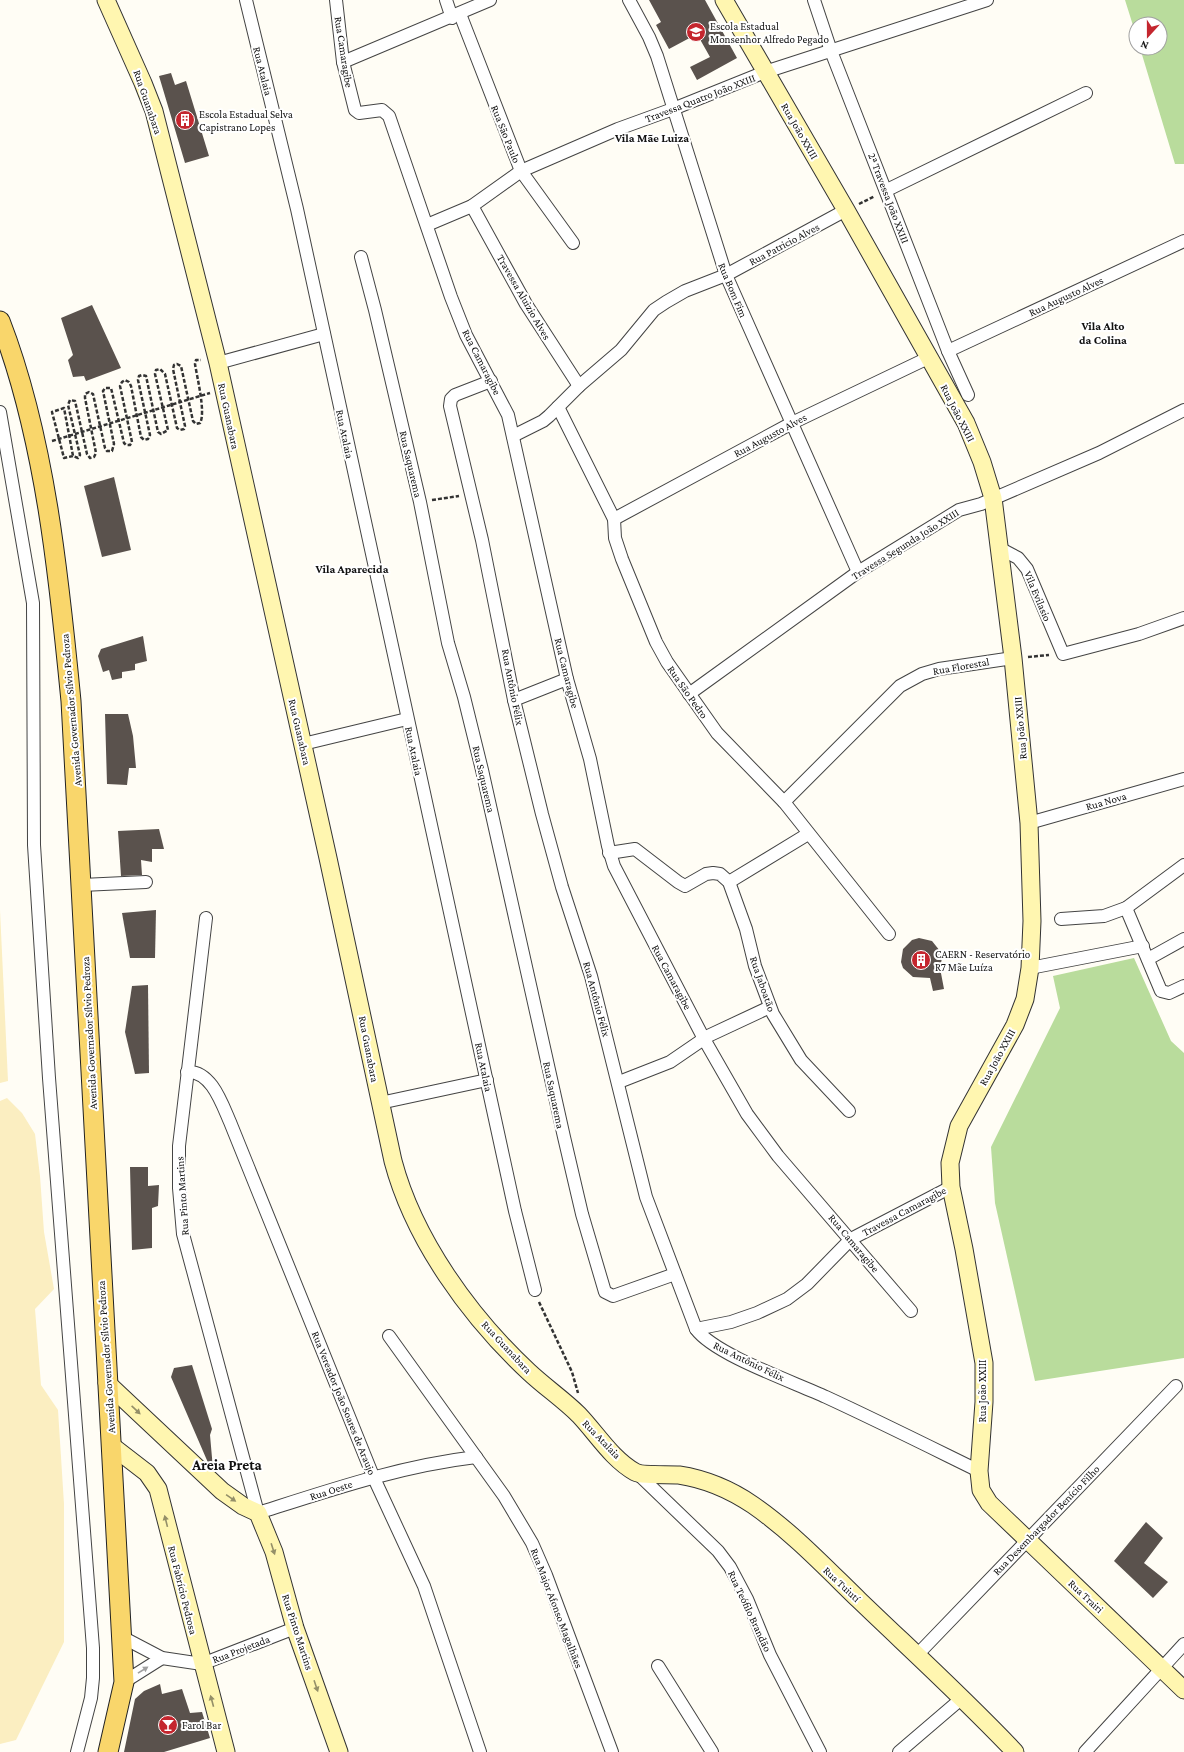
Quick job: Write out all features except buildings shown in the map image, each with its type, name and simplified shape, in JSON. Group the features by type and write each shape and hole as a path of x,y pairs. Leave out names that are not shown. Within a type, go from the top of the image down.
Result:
{"main road":[{"name":"Rua Guanabara","path":"106,0 154,111 210,362 214,390 302,744 380,1103 401,1188 418,1229 447,1276 474,1311 528,1371 579,1415"},
{"name":"Rua João XXIII","path":"724,0 846,210 928,358 966,423 982,462 993,498 1001,549 1014,658 1028,823 1032,921 1030,968 1025,999 1015,1025 959,1126 950,1163 950,1186 964,1249 984,1363 984,1402 979,1472 981,1490 989,1503"},
{"name":"Avenida Governador Sílvio Pedroza","path":"0,321 18,373 35,446 54,548 64,621 76,764 107,1383 112,1446 124,1682 108,1752"},
{"path":"107,1383 222,1492 243,1506 258,1513"},
{"name":"Rua Atalaia","path":"579,1415 612,1452 637,1474"},
{"name":"Rua Fabrício Pedrosa","path":"112,1446 147,1474 158,1490 226,1752"},
{"name":"Rua Tuiutí","path":"637,1474 675,1475 707,1482 730,1491 751,1504 793,1537 917,1655 1015,1752"},
{"name":"Rua Trairi","path":"989,1503 1184,1690"},
{"name":"Rua Pinto Martins","path":"258,1513 274,1552 295,1628 339,1752"}],"street":[{"name":"Rua Atalaia","path":"246,0 297,209 515,1211 535,1290"},
{"name":"Rua Camaragibe","path":"336,0 343,62 355,110 359,113 382,110 389,116 451,297 466,335 505,407 513,436 567,679 590,758 609,853 619,877 704,1039 747,1114 762,1136 911,1311"},
{"name":"Rua São Paulo","path":"446,0 456,16 521,171 573,243"},
{"path":"343,62 456,16 490,0"},
{"name":"Rua Bom Fim","path":"629,0 646,31 657,56 726,275 858,572"},
{"name":"2ª Travessa João XXIII","path":"814,0 831,51 887,190 948,350 968,395"},
{"name":"Travessa Quatro João XXIII","path":"427,225 472,206 521,171 618,129 674,109 765,72 987,0"},
{"path":"887,190 1086,93"},
{"name":"Travessa Aluizio Alves","path":"472,206 526,304 579,386"},
{"name":"Rua Patricio Alves","path":"513,436 543,421 579,386 621,350 654,310 685,291 726,275 846,210"},
{"name":"Rua Augusto Alves","path":"948,350 1184,241"},
{"name":"Rua Saquarema","path":"361,257 376,310 420,502 444,629 482,770 582,1214 605,1292 613,1296 676,1274"},
{"path":"210,362 324,334"},
{"name":"Rua Augusto Alves","path":"614,519 792,423 928,358"},
{"name":"Rua Antônio Félix","path":"491,381 455,395 450,402 504,640 514,700 562,887 591,976 619,1082 646,1197 696,1329 707,1341 731,1354 833,1400 979,1472"},
{"name":"Rua São Pedro","path":"558,407 614,519 615,538 622,559 638,600 660,648 689,694 717,732 784,802 889,934"},
{"name":"Travessa Segunda João XXIII","path":"689,694 858,572 959,510 981,504 1099,452 1184,410"},
{"path":"0,412 32,603 34,845 49,1078 92,1648 93,1678 91,1698 77,1752"},
{"name":"Vila Evilasio","path":"1001,549 1018,558 1027,569 1062,654"},
{"path":"1062,654 1139,634 1184,618"},
{"name":"Rua Florestal","path":"784,802 900,686 922,674 939,669 1014,658"},
{"path":"514,700 567,679"},
{"path":"302,744 408,719"},
{"name":"Rua Nova","path":"1028,823 1184,779"},
{"path":"609,853 635,849 685,886 706,874 713,873 720,874 729,882 808,834"},
{"path":"1061,919 1104,916 1126,908 1184,865"},
{"path":"82,885 146,882"},
{"name":"Rua Jaboatão","path":"729,882 746,930 755,966 770,1007 801,1060 849,1111"},
{"path":"1126,908 1159,987 1164,993 1169,993 1184,986"},
{"name":"Rua Pinto Martins","path":"206,918 179,1146 179,1188 183,1234 258,1513"},
{"path":"1148,959 1184,939"},
{"path":"1030,968 1143,946"},
{"path":"619,1082 670,1062 704,1039 770,1007"},
{"name":"Rua Vereador João Soares de Araujo","path":"187,1072 200,1074 205,1078 222,1104 374,1476 424,1586 480,1752"},
{"path":"380,1103 487,1080"},
{"name":"Travessa Camaragibe","path":"696,1329 738,1320 787,1299 807,1284 851,1240 950,1186"},
{"name":"Rua Major Afonso Magalhães","path":"389,1336 504,1496 532,1543 546,1575 612,1752"},
{"name":"Rua Desembargador Benício Filho","path":"917,1655 1176,1386"},
{"name":"Rua Oeste","path":"258,1513 374,1476 436,1462 476,1457"},
{"name":"Rua Teófilo Brandão","path":"637,1474 718,1551 730,1567 747,1599 770,1655 820,1752"},
{"name":"Rua Projetada","path":"122,1637 162,1658 202,1664 295,1628"},
{"path":"1085,1752 1184,1644"},
{"path":"124,1682 162,1658"},
{"path":"658,1666 712,1752"},
{"path":"899,1752 961,1699"}],"path":[{"path":"846,210 887,190"},
{"path":"73,456 64,408 52,412 64,458 73,456 78,458 80,455 68,401 72,399 76,402 87,454 90,458 94,457 96,453 85,394 89,392 93,394 105,448 107,451 112,451 114,444 103,391 105,388 111,388 124,442 126,445 130,445 132,442 128,418 120,386 122,382 125,380 129,382 141,438 144,440 148,439 150,436 138,380 139,376 146,376 158,432 162,434 168,430 155,374 156,370 160,369 165,374 177,428 180,430 184,429 185,426 173,369 174,365 177,364 181,366 193,420 196,424 200,423 202,420 195,364 196,360 200,359 210,362"},
{"path":"35,446 189,400 214,390"},
{"path":"420,502 472,494"},
{"path":"1014,658 1062,654"},
{"name":"Rua Atalaia","path":"535,1290 575,1380 579,1415"}],"green space":[{"path":"1125,0 1184,0 1184,164 1175,164 1142,56 1168,56 1168,16 1130,16"},
{"path":"1134,958 1171,1041 1184,1053 1184,1358 1035,1381 995,1203 991,1147 1060,1008 1053,976"}],"sand":[{"path":"0,910 8,1081 0,1083"},
{"path":"7,1098 22,1113 35,1134 44,1232 54,1289 35,1309 41,1385 58,1410 64,1504 64,1642 16,1740 0,1744 0,1101"}],"place":[{"name":"Escola Estadual Monsenhor Alfredo Pegado","path":"696,32"},
{"name":"Escola Estadual Selva Capistrano Lopes","path":"185,120"},
{"name":"CAERN - Reservatório R7 Mãe Luíza","path":"921,960"},
{"name":"Farol Bar","path":"168,1725"}],"district":[{"name":"Vila Mãe Luiza","path":"652,138"},
{"name":"Vila Alto da Colina","path":"1103,333"},
{"name":"Vila Aparecida","path":"352,569"},
{"name":"Areia Preta","path":"227,1465"}]}
